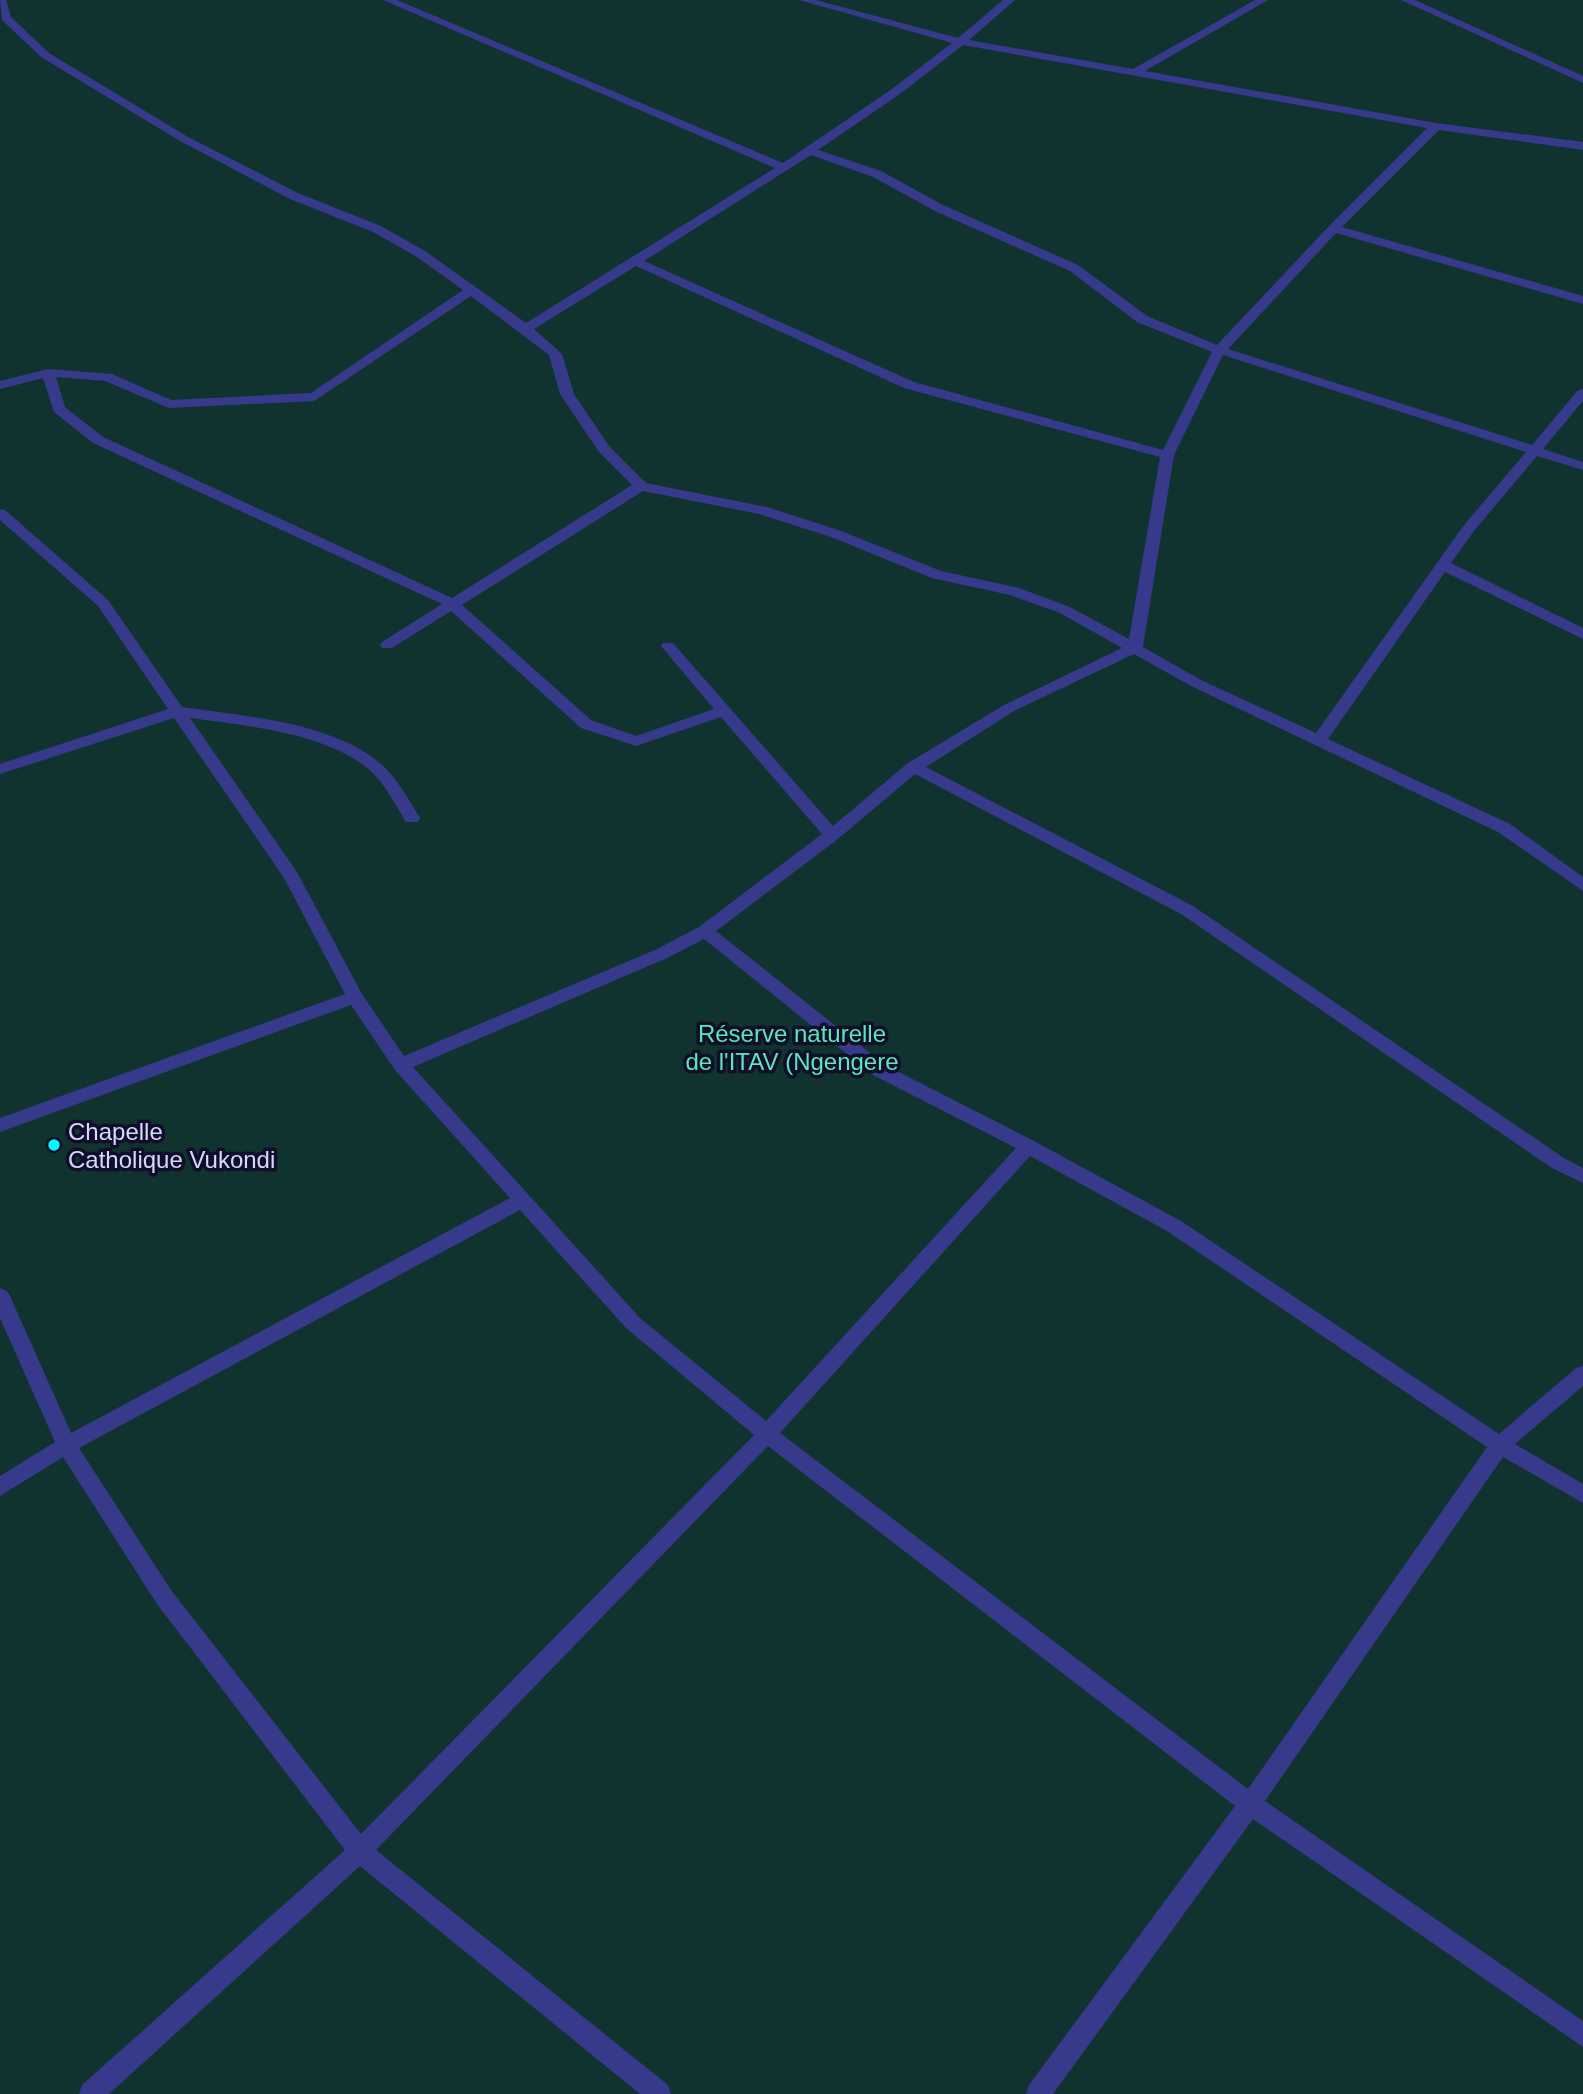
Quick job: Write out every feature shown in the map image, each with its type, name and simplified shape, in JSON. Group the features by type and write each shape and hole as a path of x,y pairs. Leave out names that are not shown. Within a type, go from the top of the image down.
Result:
{"street":[{"path":"1,0 6,18 45,55 184,139 294,196 377,229 421,254 526,329 555,354 567,394 604,449 641,486 762,510 836,534 937,575 1014,591 1065,610 1196,682 1504,828 1583,885"},
{"path":"388,0 783,167"},
{"path":"804,0 962,42 1436,126 1583,146"},
{"path":"526,329 809,151 962,42 1010,0"},
{"path":"1135,73 1263,0"},
{"path":"1406,0 1583,80"},
{"path":"1135,649 1167,455 1219,350 1334,228 1436,126"},
{"path":"809,151 877,174 939,208 1074,268 1142,318 1219,350 1583,466"},
{"path":"1334,228 1583,300"},
{"path":"634,261 909,385 1167,455"},
{"path":"0,385 48,373 107,377 169,404 314,397 471,290"},
{"path":"48,373 59,409 98,440 451,603 586,724 636,741 723,711"},
{"path":"1320,739 1469,528 1583,393"},
{"path":"387,645 641,486"},
{"path":"0,513 103,603 291,876 355,997 401,1065 633,1323 767,1434 1250,1804 1583,2035"},
{"path":"1443,565 1583,634"},
{"path":"668,646 832,835"},
{"path":"401,1065 661,954 705,931 832,835 914,766 1009,708 1135,649"},
{"path":"0,769 178,711 298,729 358,755 384,776 412,818"},
{"path":"914,766 1186,910 1558,1163 1583,1176"},
{"path":"705,931 879,1070 1028,1146 1174,1226 1500,1446 1583,1494"},
{"path":"0,1125 355,997"},
{"path":"91,2094 360,1851 767,1434 1028,1146"},
{"path":"0,1487 66,1445 522,1200"},
{"path":"0,1296 66,1445 164,1597 360,1851 659,2094"},
{"path":"1038,2094 1250,1804 1500,1446 1583,1374"}],"green space":[{"name":"Réserve naturelle de l'ITAV (Ngengere","path":"0,0 1583,0 1583,2094 0,2094"}],"place":[{"name":"Chapelle Catholique Vukondi","path":"54,1145"}]}
